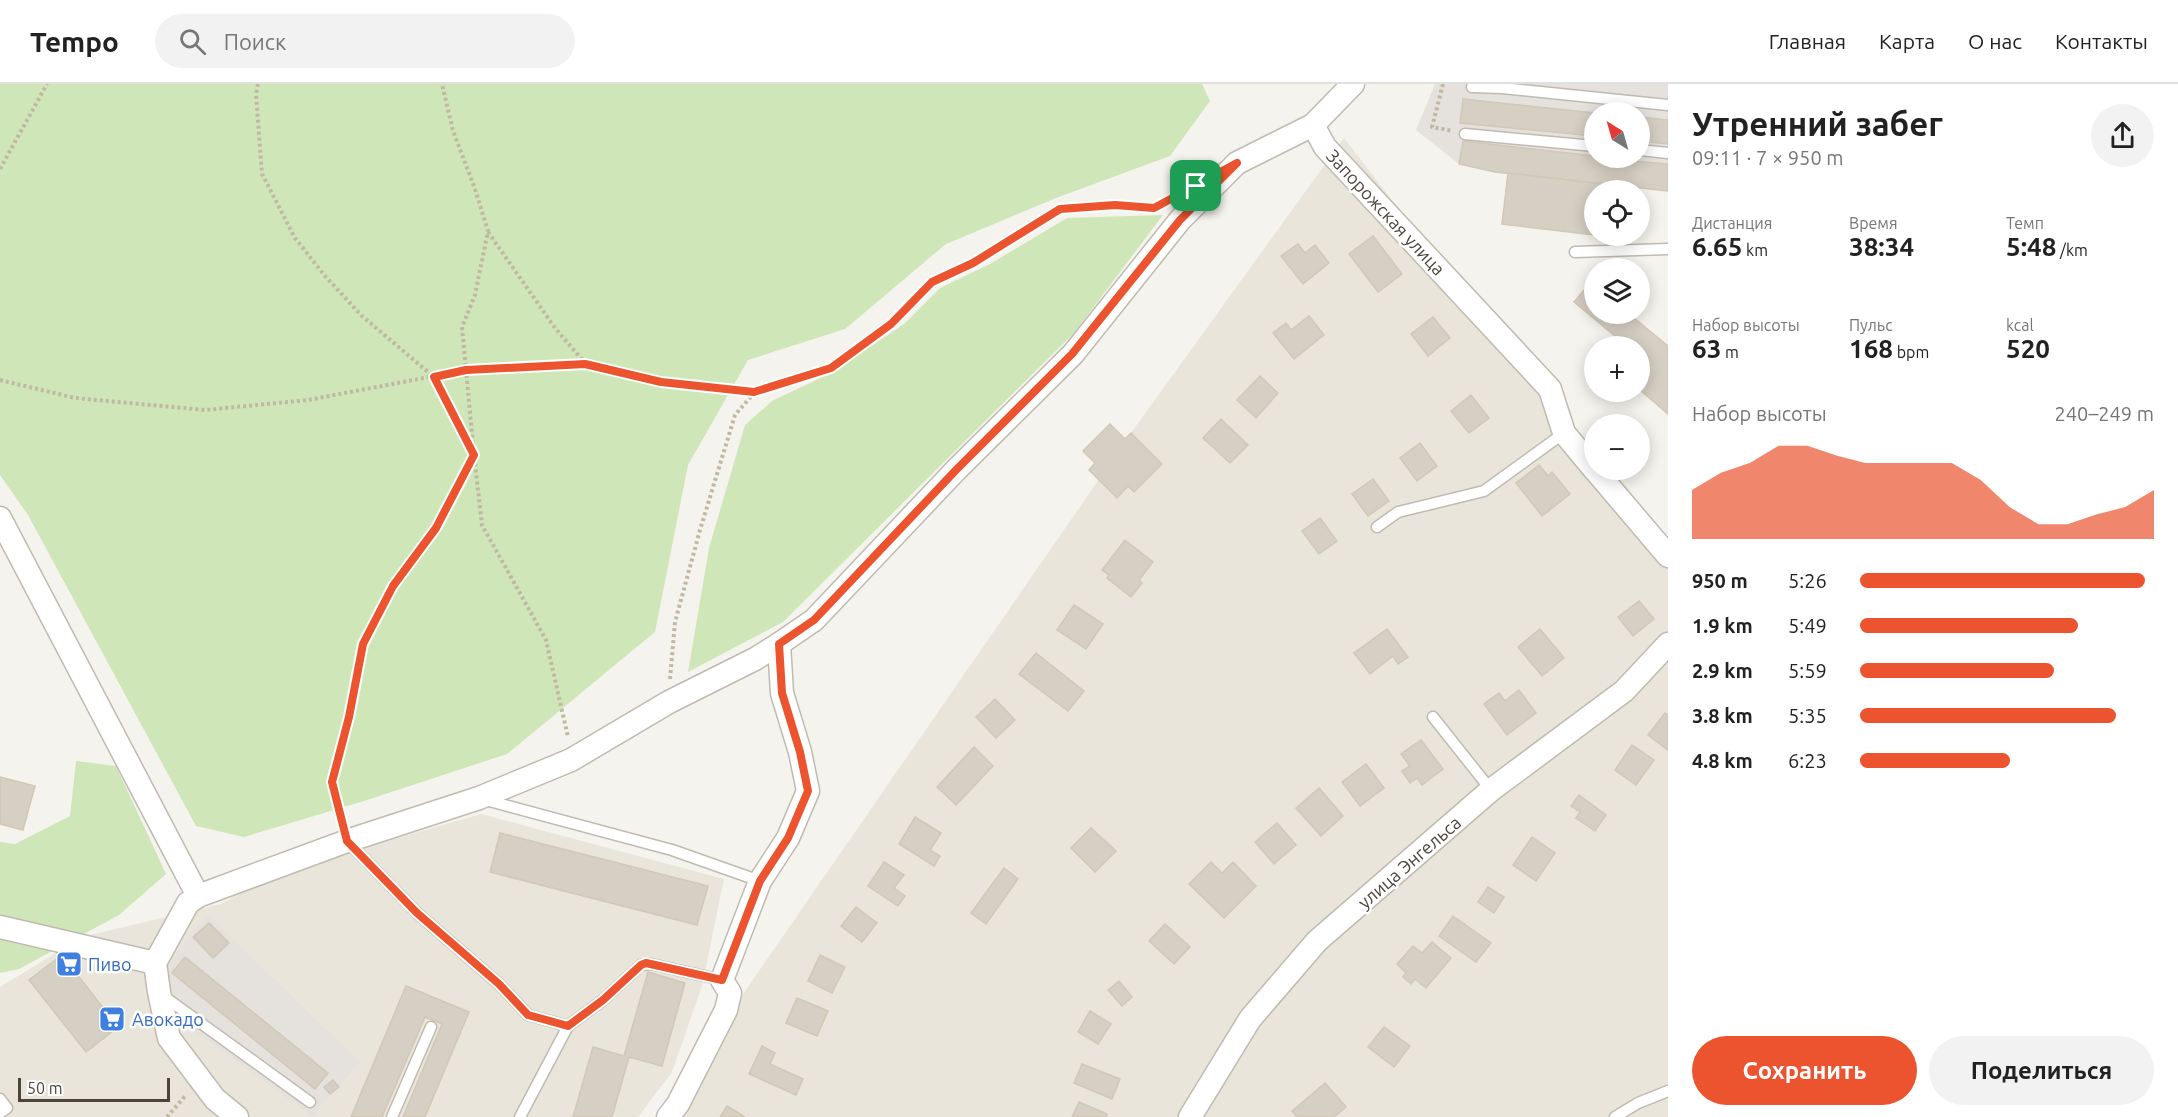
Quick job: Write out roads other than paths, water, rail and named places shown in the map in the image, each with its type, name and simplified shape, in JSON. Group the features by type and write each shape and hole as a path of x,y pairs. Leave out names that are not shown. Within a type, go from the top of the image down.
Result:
{"street":[{"path":"237,1117 215,1099 169,1038 155,963 188,903 198,896 347,841 479,798 572,759 669,702 755,659 814,620 956,470 1072,354 1180,220 1237,163 1313,125 1353,84"},
{"name":"Запорожская улица","path":"1313,125 1325,147 1550,389 1564,433 1584,456"},
{"name":"Запорожская улица","path":"1604,480 1668,556"},
{"path":"0,518 198,896"},
{"path":"668,1117 678,1104 726,1010 730,993 722,980 760,881 788,838 808,791 800,752 782,693 779,644"},
{"name":"улица Энгельса","path":"1190,1117 1250,1019 1317,941 1491,790 1624,691 1668,644"},
{"path":"0,927 155,963"}],"lane":[{"path":"1472,87 1502,86 1668,105"},
{"path":"1465,134 1584,145"},
{"path":"1650,151 1668,153"},
{"path":"1575,252 1668,249"},
{"path":"1377,527 1398,512 1493,487 1564,433"},
{"path":"1433,717 1491,790"},
{"path":"479,798 672,850 760,881"},
{"path":"347,841 417,913 499,984 528,1015 568,1026"},
{"path":"520,1117 568,1026 603,1000 641,965 651,964 722,980"},
{"path":"159,992 310,1102"},
{"path":"392,1117 430,1027"},
{"path":"1615,1117 1638,1102 1668,1091"},
{"path":"0,1099 7,1108 0,1113"}],"place":[{"name":"Пиво","path":"69,964"},
{"name":"Авокадо","path":"112,1019"}]}
